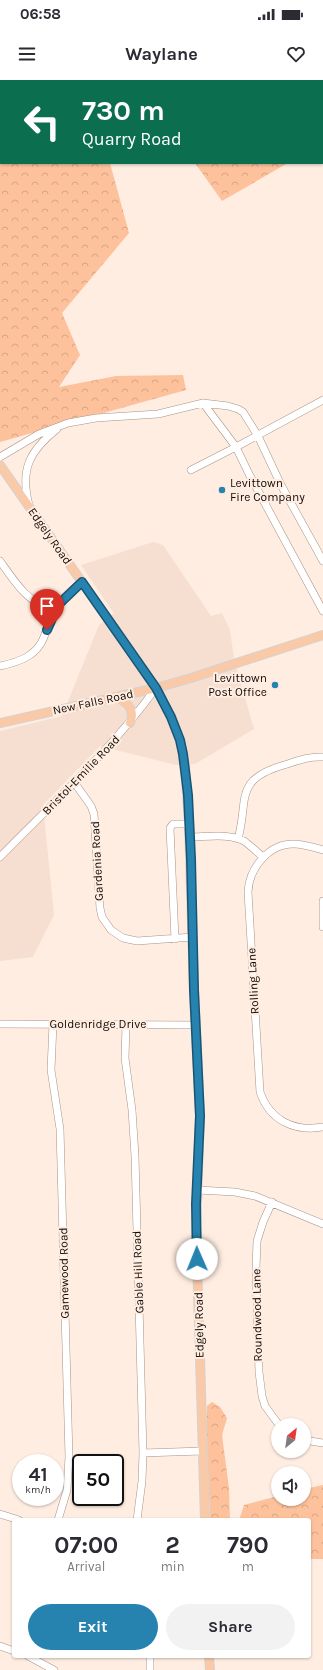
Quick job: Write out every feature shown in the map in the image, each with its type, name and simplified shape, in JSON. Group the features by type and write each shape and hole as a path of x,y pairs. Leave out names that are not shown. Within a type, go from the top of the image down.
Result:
{"main road":[{"name":"Edgely Road","path":"0,465 156,688 171,717 180,740 185,766 190,837 200,1116 196,1228 205,1518"},
{"name":"New Falls Road","path":"0,723 156,688 323,635"},
{"path":"116,697 123,700 130,707 132,715 130,723"},
{"path":"209,1658 210,1670"}],"street":[{"path":"191,470 258,436 323,400"},
{"path":"203,404 236,447 323,611"},
{"path":"0,457 28,440 62,425 96,418 158,414 203,404 228,406 238,409 243,412 258,436 281,485 323,561"},
{"path":"30,507 25,482 29,461 45,438 62,425"},
{"path":"0,561 26,595 40,606 54,612"},
{"path":"0,666 19,661 35,652 44,638 54,612 67,595 82,582"},
{"name":"Bristol-Emilie Road","path":"0,857 109,747 130,723 156,688"},
{"path":"238,839 242,826 244,798 254,778 266,771 305,759 323,757"},
{"name":"Gardenia Road","path":"74,782 91,806 94,814 100,908 107,925 116,935 129,940 193,937"},
{"path":"175,939 170,828 173,824 189,824"},
{"path":"190,837 223,837 238,839 252,847 264,857"},
{"name":"Rolling Lane","path":"323,850 305,845 288,844 274,849 264,857 254,870 248,892 260,1092 266,1106 283,1122 311,1129 323,1127"},
{"path":"323,901 323,927"},
{"name":"Goldenridge Drive","path":"0,1024 196,1025"},
{"name":"Gamewood Road","path":"53,1024 51,1070 60,1129 70,1457 67,1490 59,1518"},
{"name":"Gable Hill Road","path":"126,1025 126,1070 131,1099 136,1156 143,1453 142,1481 137,1518"},
{"path":"197,1190 241,1192 272,1202 323,1224"},
{"name":"Roundwood Lane","path":"272,1202 263,1222 257,1241 256,1269 259,1372 262,1396 265,1406 274,1418"},
{"path":"311,1441 323,1443"},
{"path":"143,1453 202,1451"},
{"path":"0,1514 13,1518"},
{"path":"0,1646 12,1650"},
{"path":"32,1658 54,1670"},
{"path":"150,1658 150,1670"}],"shaded area":[{"path":"153,542 163,545 211,616 222,613 230,630 234,659 254,729 195,764 176,765 100,746 43,805 54,915 33,957 0,961 0,731 62,716 99,625 114,613 81,565"}],"green space":[{"path":"0,164 110,164 129,233 62,313 80,355 59,387 116,376 183,375 186,390 0,442"},
{"path":"196,164 286,164 222,201"},
{"path":"212,1402 220,1407 227,1418 222,1435 229,1488 230,1518 210,1518 207,1406"},
{"path":"323,1485 323,1559 311,1559 311,1518 240,1518 244,1505 271,1498 271,1506 311,1506 311,1488"}],"place":[{"name":"Levittown Fire Company","path":"222,490"},
{"name":"Levittown Post Office","path":"275,685"}],"route":[{"path":"47,630 58,605 82,582 113,624 156,688 171,717 183,752 188,795 190,837 194,990 200,1116 196,1204 197,1259"}]}
